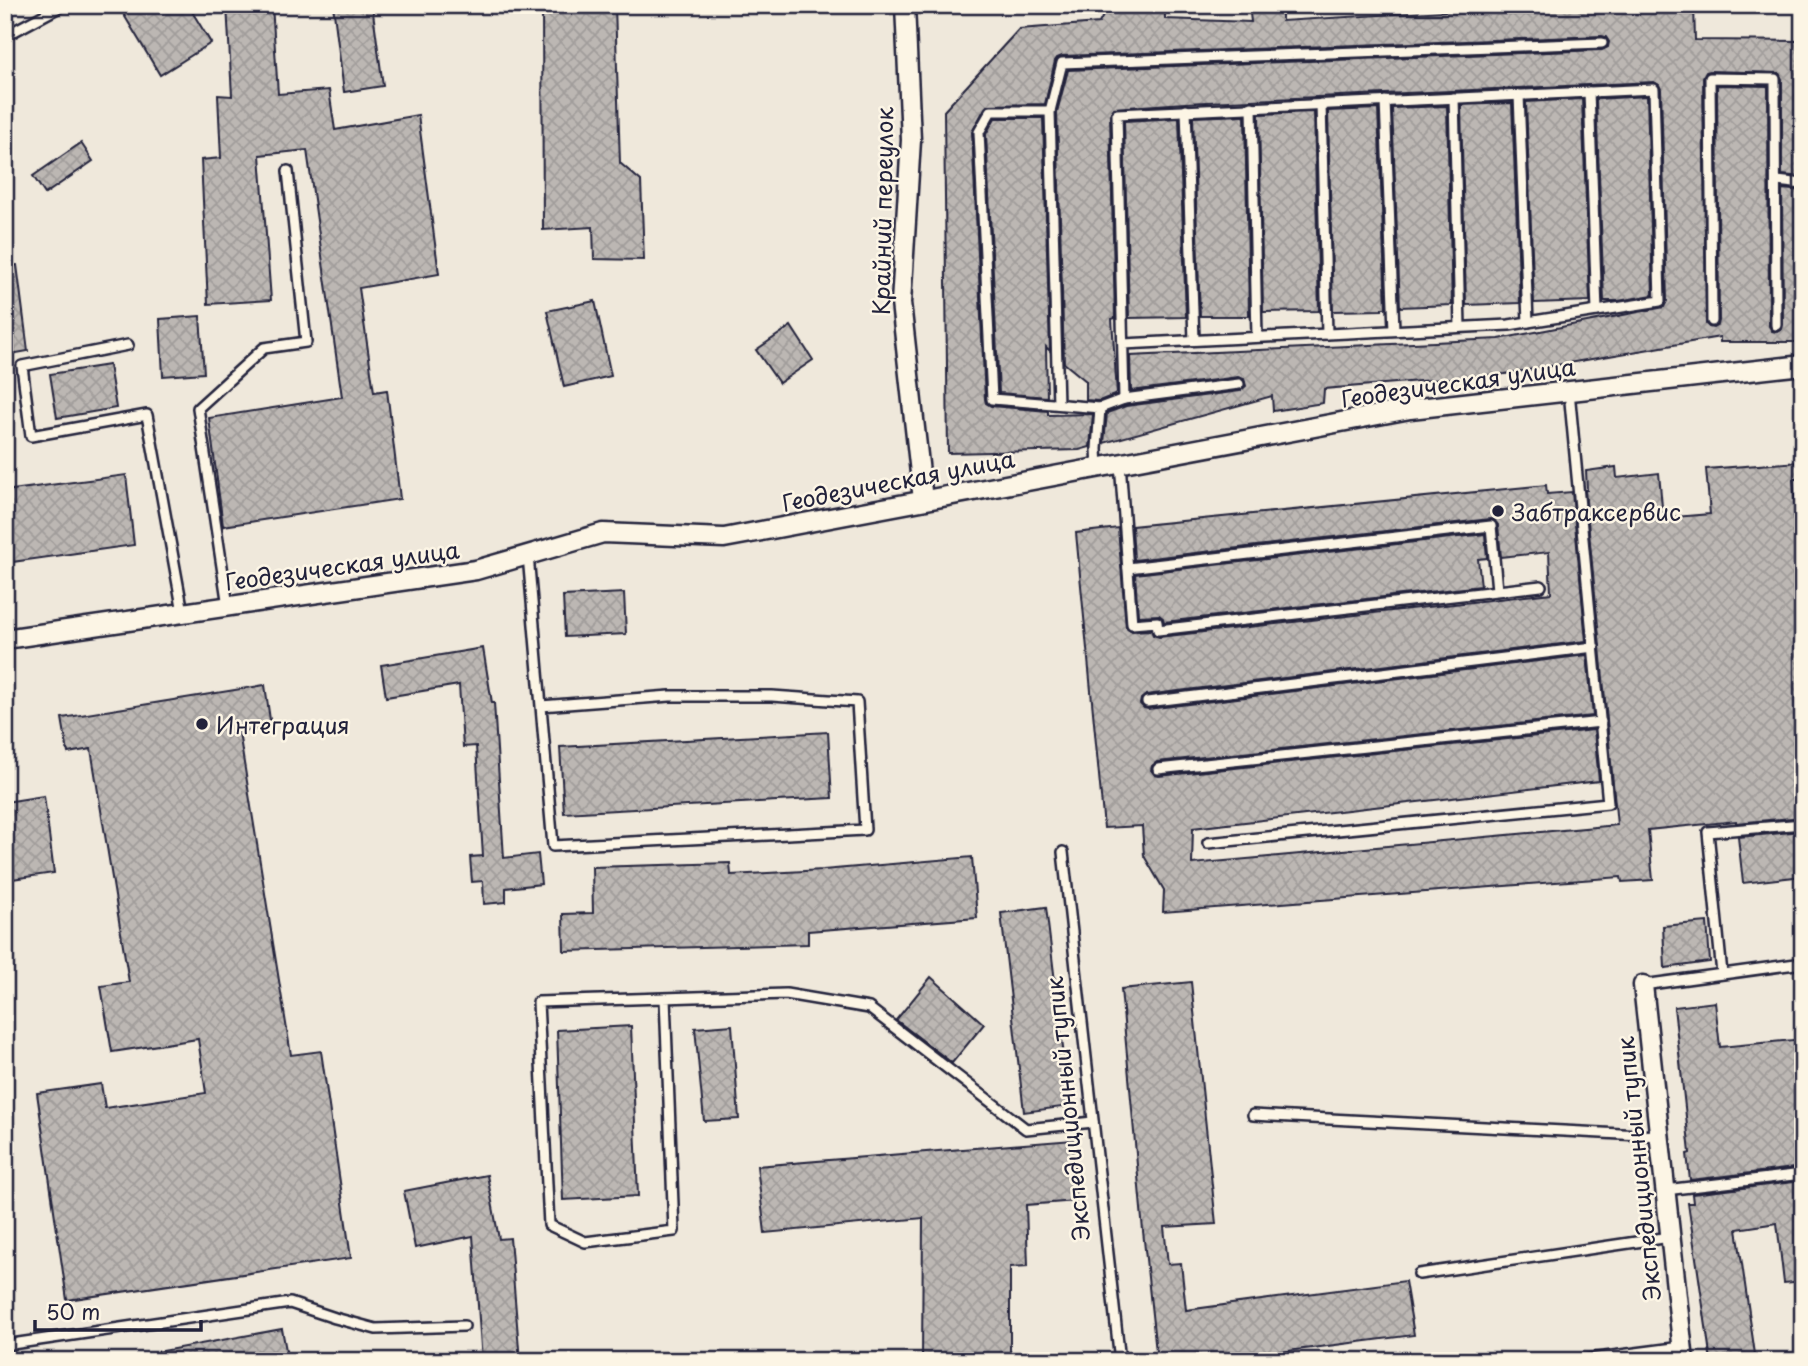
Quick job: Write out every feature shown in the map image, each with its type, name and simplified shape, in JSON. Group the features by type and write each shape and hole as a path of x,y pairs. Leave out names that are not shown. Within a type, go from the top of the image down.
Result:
{"street":[{"name":"Крайний переулок","path":"905,5 911,140 901,303 923,500"},
{"name":"Геодезическая улица","path":"5,639 475,570 603,533 724,538 1410,409 1803,365"},
{"name":"Экспедиционный тупик","path":"1643,985 1683,1354"}],"lane":[{"path":"5,36 63,5"},
{"path":"1058,404 1050,111 1062,63 1602,43"},
{"path":"1712,321 1710,78 1775,79 1776,325"},
{"path":"1123,344 1509,325 1660,301 1654,89 1117,114 1124,399"},
{"path":"1589,92 1597,311"},
{"path":"1519,95 1528,322"},
{"path":"1454,98 1460,327"},
{"path":"1385,101 1394,330"},
{"path":"1321,104 1327,334"},
{"path":"1252,107 1257,337"},
{"path":"1186,110 1194,340"},
{"path":"1050,111 991,111 979,132 992,399 1100,408 1124,399 1239,384"},
{"path":"228,606 198,408 264,348 306,342 288,172"},
{"path":"1777,181 1803,184"},
{"path":"128,345 22,366 31,436 147,415 183,612"},
{"path":"1208,843 1608,803 1569,391"},
{"path":"1098,468 1100,408"},
{"path":"1120,463 1132,624 1157,622 1157,630 1541,586"},
{"path":"1128,568 1491,526 1497,590"},
{"path":"528,555 553,846 865,830 857,702 772,696 670,695 541,706"},
{"path":"1147,702 1594,648"},
{"path":"1158,769 1601,722"},
{"path":"1722,974 1708,832 1803,824"},
{"name":"Экспедиционный тупик","path":"1063,852 1120,1361"},
{"path":"1643,985 1803,963"},
{"path":"665,998 674,1231 585,1242 549,1226 538,1002 786,994 869,1008 1026,1129 1093,1122"},
{"path":"1253,1115 1659,1136"},
{"path":"1665,1190 1803,1174"},
{"path":"1419,1274 1670,1237"},
{"path":"5,1345 290,1303 376,1329 464,1326"},
{"name":"Экспедиционный тупик","path":"1574,1361 1683,1354"}],"building":[{"path":"118,5 188,5 211,43 160,75"},
{"path":"227,5 272,5 278,94 329,90 335,130 418,115 439,274 359,288 374,392 387,390 400,499 223,526 209,418 342,397 307,150 260,155 271,300 208,304 201,160 221,158 218,95 232,96"},
{"path":"333,5 372,5 383,86 344,92"},
{"path":"542,5 615,5 620,163 641,181 644,260 594,259 593,227 543,230"},
{"path":"1109,5 1165,11 1165,19 1251,22 1249,5 1282,5 1282,21 1541,5 1694,5 1695,40 1803,41 1803,177 1782,175 1782,79 1779,73 1710,71 1706,72 1703,78 1706,324 1713,328 1719,321 1717,85 1768,86 1769,326 1772,331 1777,332 1783,325 1782,189 1803,191 1803,342 1720,342 1720,337 1505,374 1324,389 1323,403 1273,411 1272,396 1104,443 1107,413 1126,406 1240,391 1246,386 1244,379 1238,377 1131,391 1130,356 1499,339 1664,307 1667,301 1661,89 1654,82 1114,108 1110,114 1115,318 1112,319 1117,394 1099,401 1086,400 1086,381 1064,363 1057,112 1068,70 1602,50 1608,47 1609,42 1602,36 1062,56 1055,61 1045,104 988,105 972,132 985,399 991,406 1048,411 1048,415 1093,414 1090,447 1079,450 948,453 944,111 1019,29 1099,23"},
{"path":"1647,96 1653,295 1604,301 1596,99"},
{"path":"1582,99 1590,301 1534,303 1526,102"},
{"path":"1512,103 1520,303 1466,305 1461,105"},
{"path":"1447,106 1452,305 1400,307 1392,108"},
{"path":"1378,109 1386,308 1333,311 1328,111"},
{"path":"1314,112 1319,311 1263,312 1259,114"},
{"path":"1245,115 1249,316 1200,316 1193,117"},
{"path":"995,118 1043,118 1050,351 1046,347 1047,397 999,393 986,134"},
{"path":"1179,118 1186,317 1129,318 1124,121"},
{"path":"81,143 93,161 45,194 33,176"},
{"path":"17,265 28,351 5,355 5,266"},
{"path":"595,301 611,376 564,387 547,311"},
{"path":"200,316 204,373 163,376 160,319"},
{"path":"791,326 813,360 779,383 756,350"},
{"path":"109,365 116,408 57,418 50,374"},
{"path":"1798,462 1799,479 1793,479 1803,596 1803,817 1648,830 1653,880 1622,882 1621,877 1163,912 1164,890 1144,856 1142,826 1104,828 1076,533 1118,528 1126,627 1132,631 1151,630 1153,635 1159,637 1551,593 1549,552 1501,557 1498,525 1490,519 1134,560 1132,526 1546,485 1547,494 1572,492 1586,641 1146,695 1140,704 1148,709 1587,655 1593,716 1157,762 1151,770 1159,776 1594,730 1599,781 1193,828 1192,864 1617,825 1585,490 1586,471 1616,467 1617,478 1659,473 1663,518 1710,514 1706,469"},
{"path":"126,475 134,545 12,562 11,554 5,555 5,491"},
{"path":"1485,534 1487,558 1478,559 1481,586 1164,622 1159,615 1138,616 1135,574"},
{"path":"624,593 626,634 565,637 563,596"},
{"path":"483,648 494,703 504,858 538,854 541,884 506,888 506,902 484,904 483,881 472,882 470,857 483,856 476,746 463,747 459,685 386,697 381,665"},
{"path":"265,685 271,727 239,732 291,1055 321,1051 351,1258 67,1300 37,1093 101,1084 105,1108 206,1093 198,1039 112,1052 101,986 129,982 91,749 68,753 62,718"},
{"path":"828,732 832,798 564,813 560,747"},
{"path":"44,796 54,873 5,880 5,802"},
{"path":"1803,831 1803,876 1743,883 1738,837"},
{"path":"972,857 977,918 808,931 808,944 564,951 563,914 593,913 592,867 730,863 731,875"},
{"path":"1046,907 1070,1106 1024,1112 1001,913"},
{"path":"1707,922 1710,962 1665,968 1663,926"},
{"path":"931,977 984,1024 952,1063 896,1020"},
{"path":"1191,982 1216,1224 1164,1227 1168,1264 1181,1263 1186,1310 1405,1281 1414,1335 1210,1361 1157,1361 1121,989"},
{"path":"1715,1002 1720,1047 1803,1039 1803,1167 1690,1180 1687,1154 1690,1153 1674,1007"},
{"path":"732,1025 739,1119 704,1121 695,1028"},
{"path":"631,1026 638,1196 563,1200 557,1030"},
{"path":"1073,1140 1076,1201 1026,1205 1028,1266 1010,1267 1010,1361 922,1361 923,1218 765,1233 757,1166"},
{"path":"487,1175 499,1239 510,1238 520,1361 482,1361 473,1236 415,1248 404,1191"},
{"path":"1803,1181 1803,1281 1784,1283 1777,1223 1737,1229 1756,1361 1711,1361 1688,1203 1693,1203 1692,1194"},
{"path":"282,1329 288,1361 158,1361 157,1352"}],"place":[{"name":"Забтраксервис","path":"1498,511"},
{"name":"Интеграция","path":"202,724"}]}
